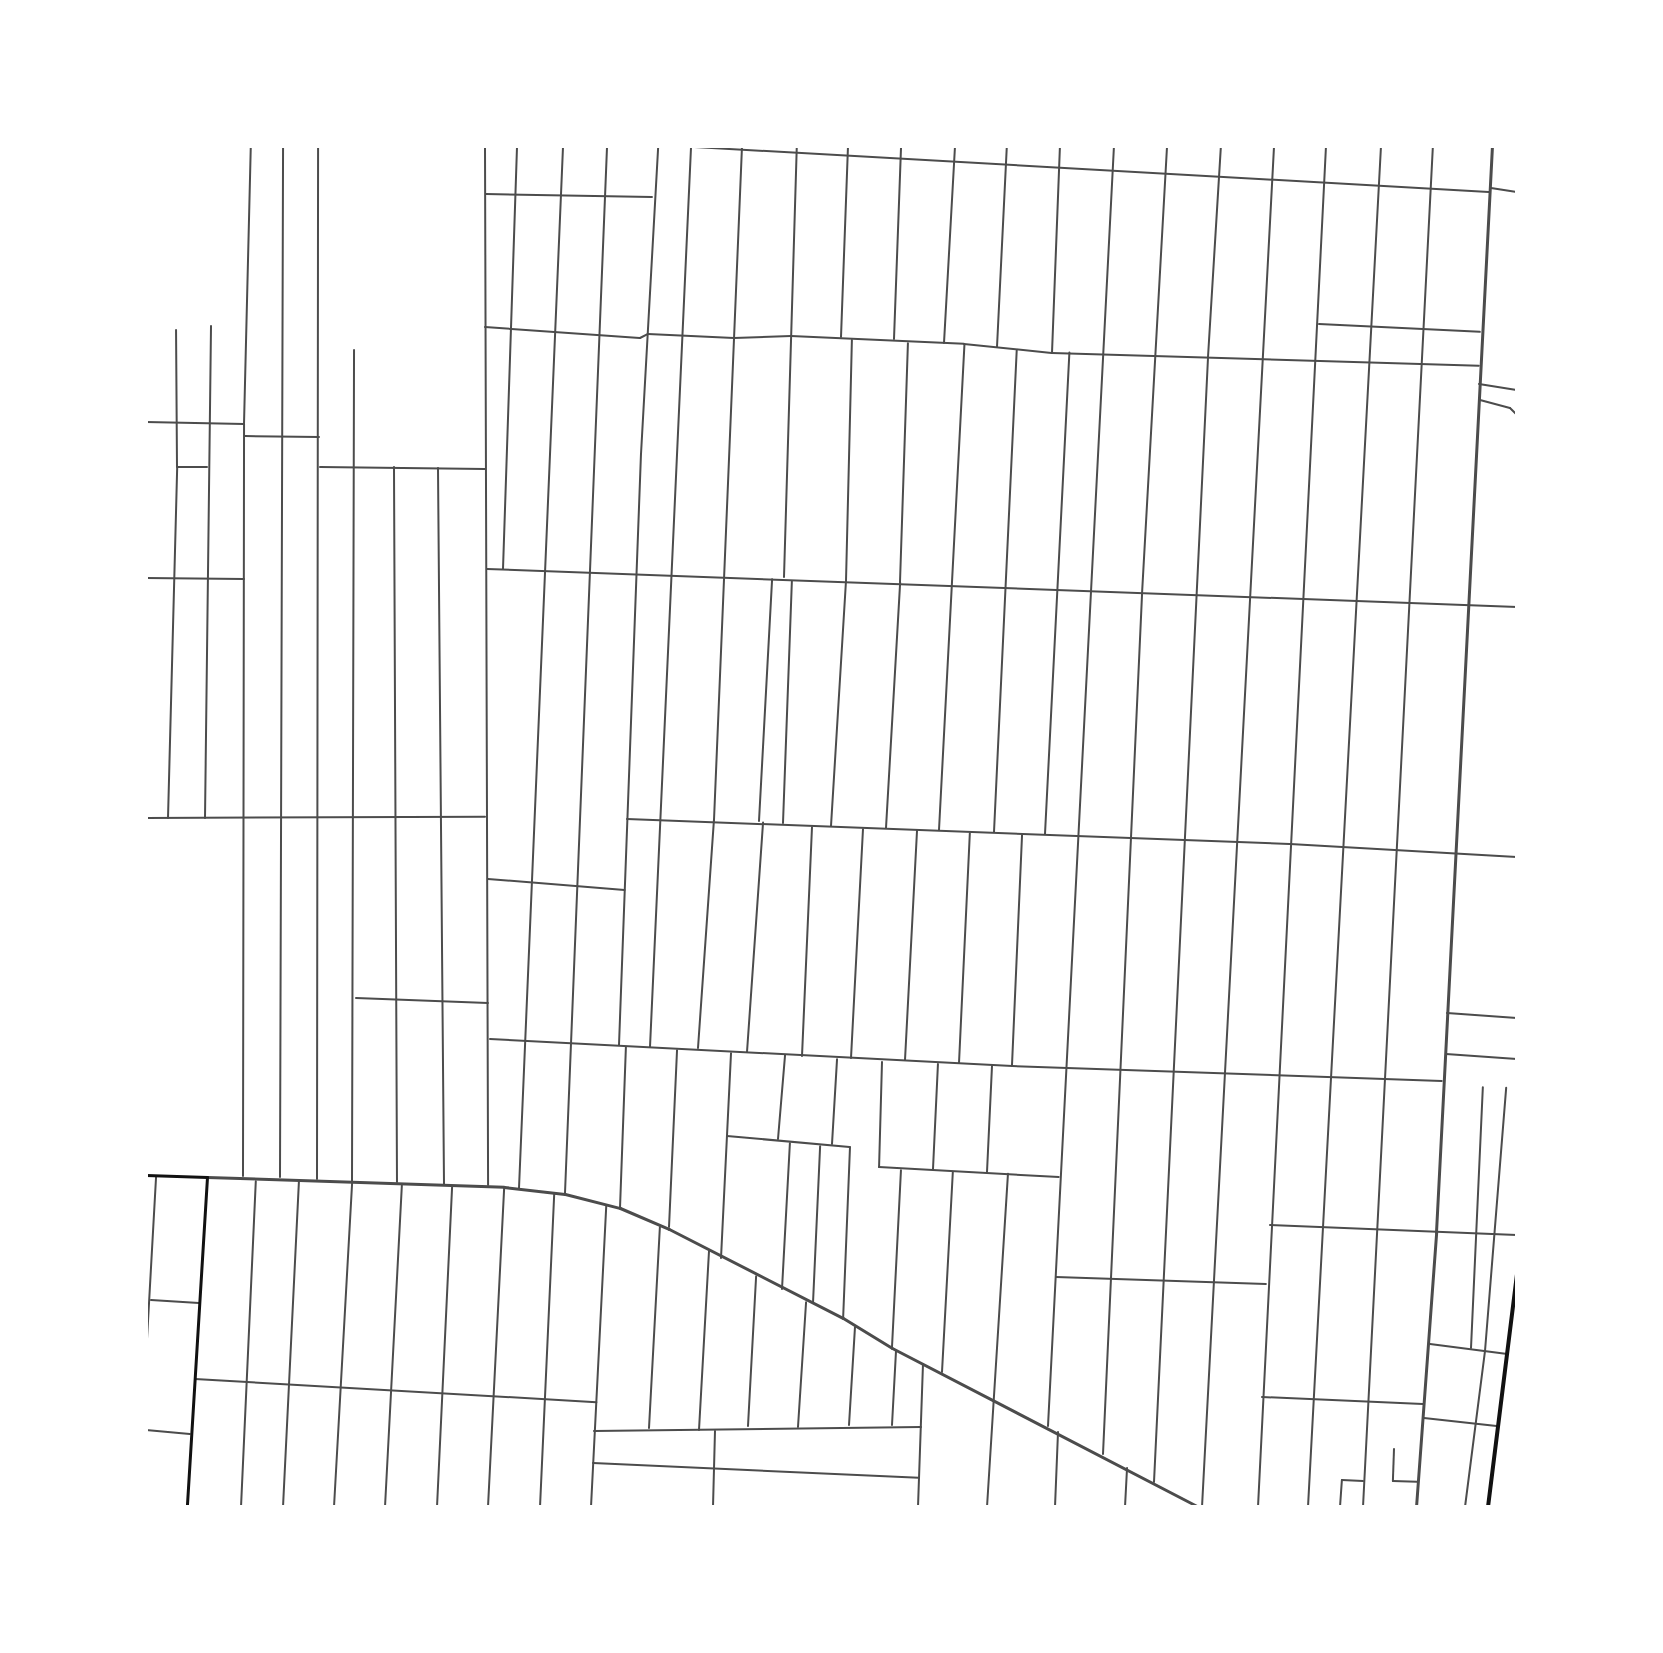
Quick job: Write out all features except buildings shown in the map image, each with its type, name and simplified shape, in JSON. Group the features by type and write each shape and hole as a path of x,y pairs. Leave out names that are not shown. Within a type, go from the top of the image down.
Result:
{"main road":[{"path":"146,1175 207,1177 187,1507"},
{"path":"1488,1507 1517,1275"}],"street":[{"path":"243,1177 244,424 251,146"},
{"path":"280,1179 283,146"},
{"path":"317,1180 318,146"},
{"path":"485,146 487,1186"},
{"path":"503,570 517,146"},
{"path":"519,1189 563,146"},
{"path":"565,1194 607,146"},
{"path":"619,1046 653,197 658,146"},
{"path":"677,146 1324,184 1517,192"},
{"path":"784,578 797,146"},
{"path":"841,338 848,146"},
{"path":"894,341 901,146"},
{"path":"944,344 955,146"},
{"path":"997,348 1007,146"},
{"path":"1052,353 1060,146"},
{"path":"1048,1426 1114,146"},
{"path":"1103,1454 1142,594 1167,146"},
{"path":"1154,1482 1208,357 1221,146"},
{"path":"207,1177 504,1187 565,1194 620,1208 669,1229 843,1318 894,1349 1103,1454 1199,1507 1215,1282 1274,146"},
{"path":"1258,1507 1277,1075 1326,146"},
{"path":"1308,1507 1381,146"},
{"path":"1363,1507 1433,146"},
{"path":"1416,1507 1436,1232 1492,146"},
{"path":"650,1047 691,147"},
{"path":"698,1050 714,820 742,148"},
{"path":"485,194 653,197"},
{"path":"1317,324 1481,332"},
{"path":"205,818 211,326"},
{"path":"485,327 640,338 648,334 734,338 791,336 964,344 1052,353 1480,366"},
{"path":"168,818 177,467 176,330"},
{"path":"831,827 846,581 852,339"},
{"path":"886,829 900,582 908,342"},
{"path":"939,831 964,344"},
{"path":"334,1507 352,1181 354,350"},
{"path":"994,833 1017,350"},
{"path":"1045,835 1069,353"},
{"path":"1479,384 1517,390"},
{"path":"1480,400 1510,408 1517,415"},
{"path":"146,422 244,424"},
{"path":"244,436 319,437"},
{"path":"177,467 209,467"},
{"path":"318,467 485,469"},
{"path":"385,1507 399,1184 394,467"},
{"path":"438,468 444,1185"},
{"path":"485,569 1517,607"},
{"path":"146,578 244,579"},
{"path":"747,1053 772,578"},
{"path":"783,824 792,579"},
{"path":"146,818 486,817"},
{"path":"627,819 1290,844 1517,857"},
{"path":"802,1056 812,826"},
{"path":"851,1058 863,828"},
{"path":"904,1061 917,830"},
{"path":"959,1064 970,832"},
{"path":"1012,1066 1022,834"},
{"path":"487,879 625,890"},
{"path":"354,998 488,1003"},
{"path":"1446,1013 1517,1018"},
{"path":"489,1039 959,1064 1444,1081"},
{"path":"620,1208 626,1046"},
{"path":"669,1229 677,1049"},
{"path":"721,1258 731,1052"},
{"path":"1445,1054 1517,1059"},
{"path":"778,1140 785,1055"},
{"path":"832,1145 837,1057"},
{"path":"883,1060 879,1167 1060,1177"},
{"path":"933,1170 938,1062"},
{"path":"986,1173 992,1065"},
{"path":"1471,1348 1479,1232 1483,1087"},
{"path":"1465,1507 1485,1351 1506,1088"},
{"path":"727,1136 850,1147 843,1318"},
{"path":"782,1289 790,1141"},
{"path":"813,1304 820,1145"},
{"path":"892,1427 901,1168"},
{"path":"942,1372 953,1171"},
{"path":"987,1507 1008,1174"},
{"path":"146,1357 156,1175"},
{"path":"241,1507 256,1178"},
{"path":"283,1507 299,1179"},
{"path":"437,1507 452,1185"},
{"path":"488,1507 504,1187"},
{"path":"540,1507 554,1193"},
{"path":"600,1507 591,1507 607,1205"},
{"path":"649,1430 660,1225"},
{"path":"1270,1225 1517,1235"},
{"path":"699,1430 709,1251"},
{"path":"748,1429 756,1276"},
{"path":"1055,1277 1267,1284"},
{"path":"149,1300 199,1303"},
{"path":"798,1428 806,1300"},
{"path":"849,1427 855,1326"},
{"path":"1429,1344 1507,1354"},
{"path":"918,1507 923,1363"},
{"path":"195,1379 596,1402"},
{"path":"1262,1397 1424,1404"},
{"path":"1423,1417 1497,1426"},
{"path":"594,1431 921,1427"},
{"path":"713,1507 715,1429"},
{"path":"146,1430 191,1434"},
{"path":"1055,1507 1058,1432"},
{"path":"1394,1449 1393,1481 1418,1482"},
{"path":"593,1463 919,1478"},
{"path":"1125,1507 1127,1468"},
{"path":"1340,1507 1342,1480 1365,1481"}]}
